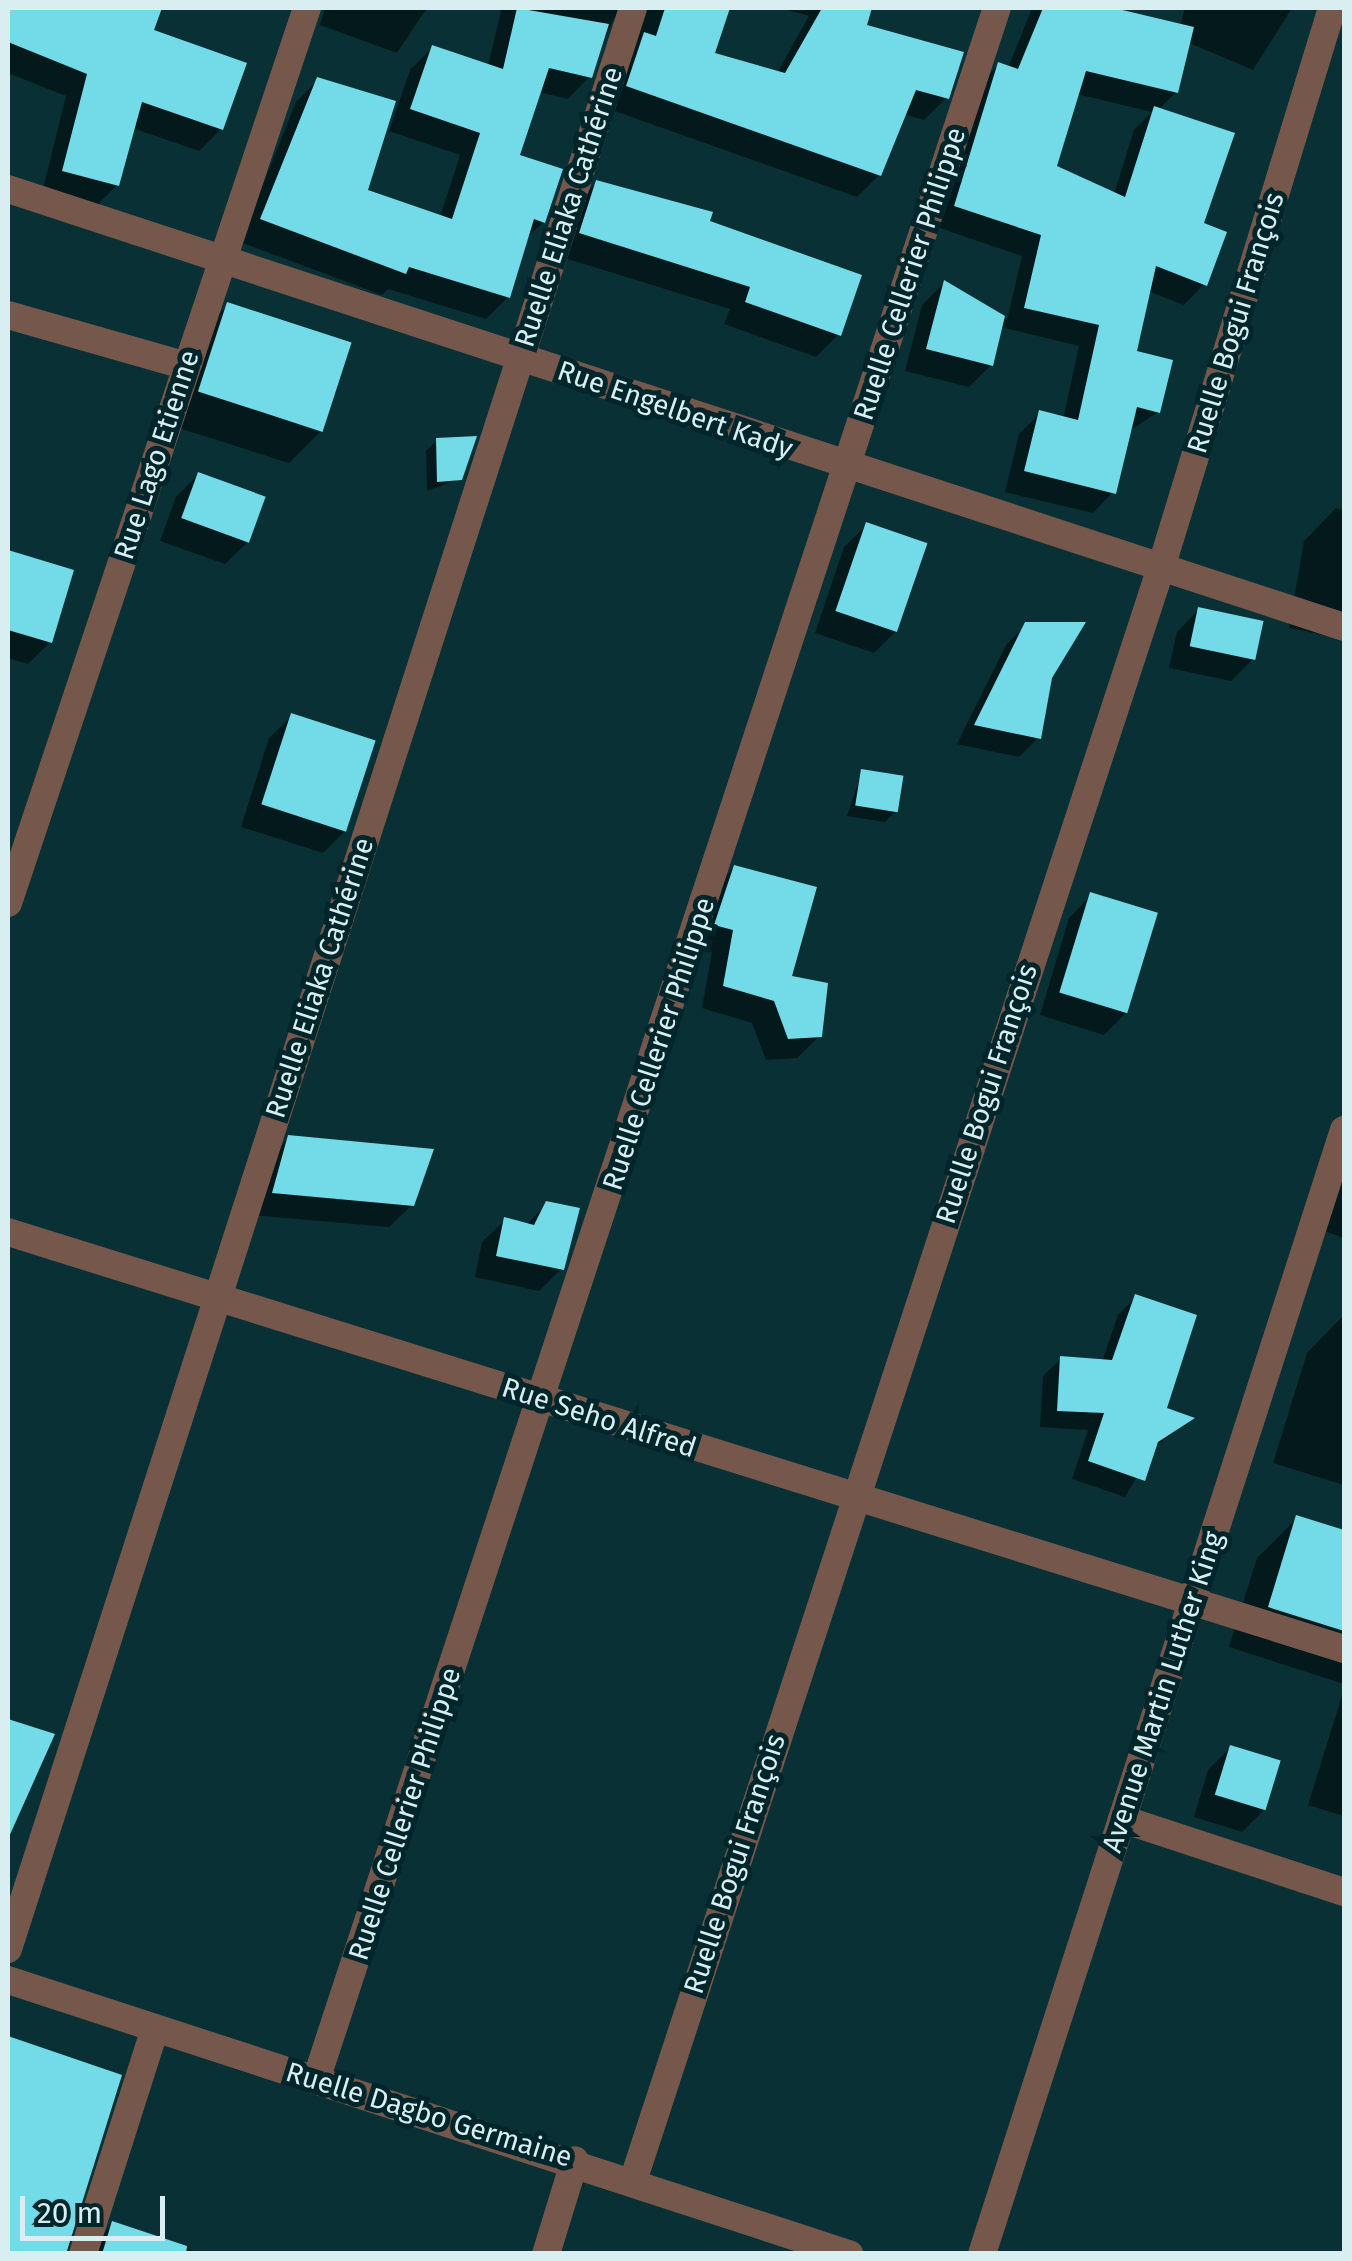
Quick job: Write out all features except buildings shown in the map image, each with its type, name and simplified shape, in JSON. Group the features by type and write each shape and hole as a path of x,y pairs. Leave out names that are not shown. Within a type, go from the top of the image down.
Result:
{"street":[{"name":"Rue Lago Etienne","path":"8,902 307,8"},
{"name":"Ruelle Eliaka Cathérine","path":"8,1948 633,8"},
{"name":"Ruelle Cellerier Philippe","path":"316,2080 997,8"},
{"name":"Ruelle Bogui François","path":"634,2178 852,1502 1161,568 1332,8"},
{"name":"Rue Engelbert Kady","path":"8,189 848,468 1344,627"},
{"path":"8,315 187,366"},
{"name":"Avenue Martin Luther King","path":"982,2254 1344,1130"},
{"name":"Rue Seho Alfred","path":"8,1232 216,1301 543,1398 852,1502 1344,1649"},
{"path":"1122,1819 1344,1892"},
{"name":"Ruelle Dagbo Germaine","path":"8,1980 634,2178 849,2254"},
{"path":"83,2254 155,2029"},
{"path":"546,2254 576,2160"}]}
